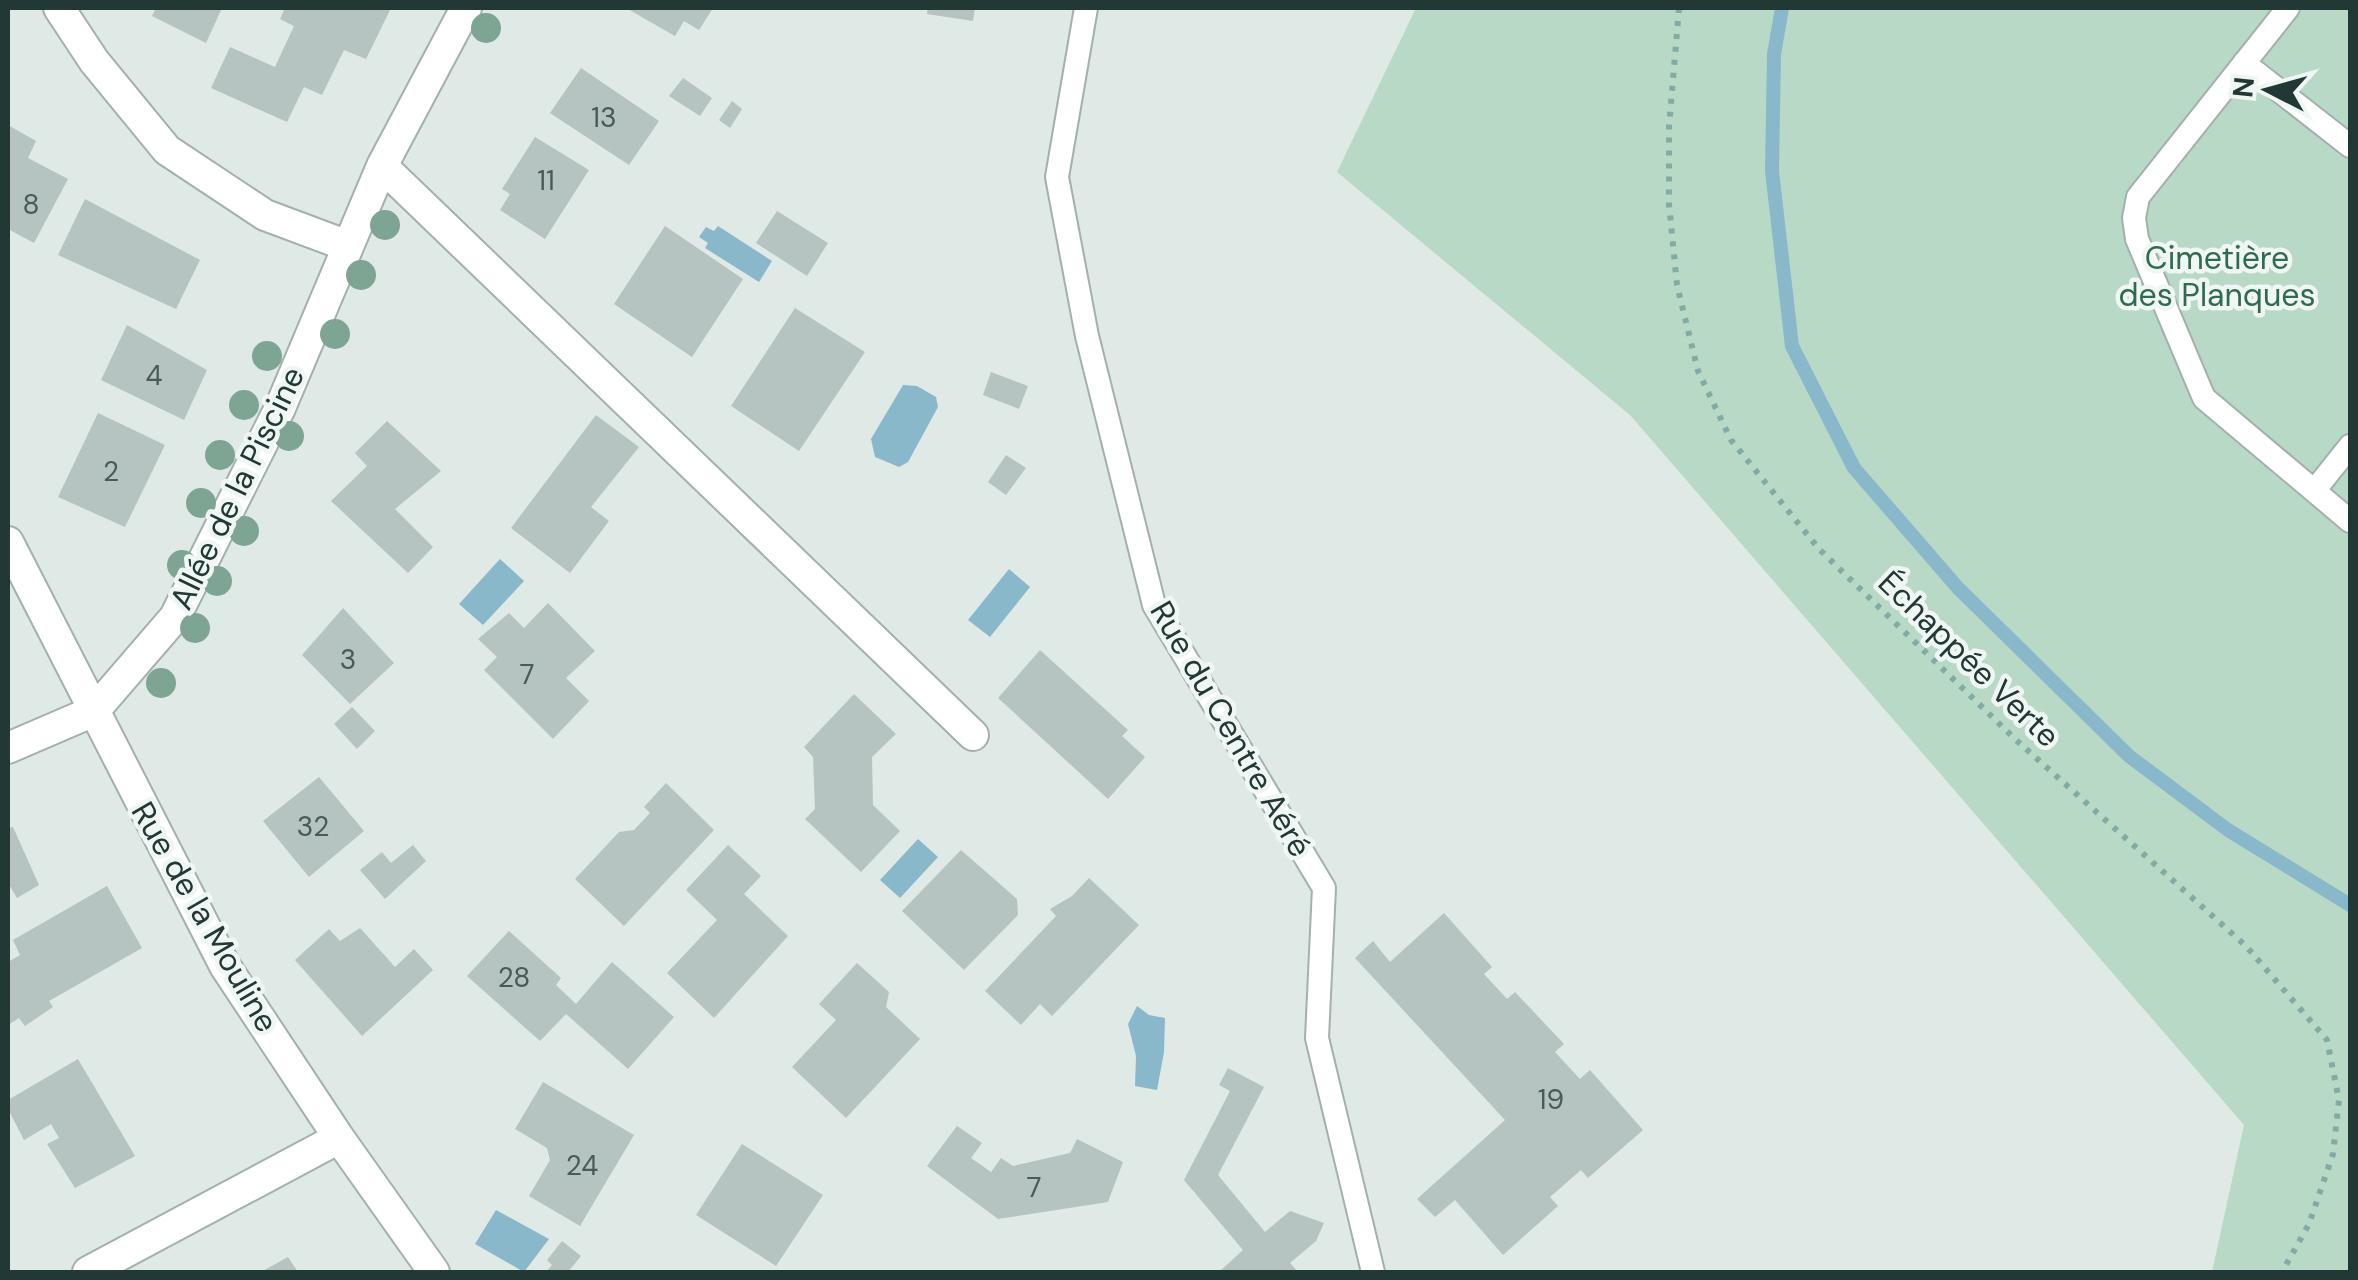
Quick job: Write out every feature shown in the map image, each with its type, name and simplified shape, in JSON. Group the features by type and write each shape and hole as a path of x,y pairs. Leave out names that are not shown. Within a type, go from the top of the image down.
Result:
{"street":[{"path":"59,8 94,61 166,150 265,215 348,246"},
{"name":"Allée de la Piscine","path":"94,711 175,617 280,408 382,166 466,8"},
{"path":"382,166 973,735"},
{"name":"Rue de la Mouline","path":"8,542 225,966 434,1272"},
{"path":"8,748 94,711"},
{"path":"92,1271 339,1138"}],"lane":[{"name":"Rue du Centre Aéré","path":"1086,8 1057,177 1087,336 1154,605 1324,888 1317,1038 1373,1272"},
{"path":"2288,8 2138,197 2134,218 2138,240 2204,398 2350,521"},
{"path":"2244,63 2350,146"},
{"path":"2314,490 2350,446"}],"path":[{"name":"Échappée Verte","path":"1678,8 1669,127 1669,204 1678,285 1698,371 1731,440 1819,549 2015,739 2246,946 2327,1040 2339,1100 2332,1154 2309,1224 2282,1272"}],"green space":[{"name":"Cimetière des Planques","path":"1416,8 2350,8 2350,1272 2212,1272 2244,1125 1630,415 1337,172"}],"water":[{"path":"718,226 772,261 759,282 705,248 708,243 699,237 706,227 714,231"},
{"path":"903,385 917,386 936,397 938,407 908,462 899,467 875,457 871,439"},
{"path":"500,559 524,581 483,625 459,604"},
{"path":"1009,569 1030,587 990,637 968,620"},
{"path":"918,839 938,857 900,898 880,880"},
{"path":"1137,1006 1149,1015 1165,1018 1157,1090 1135,1086 1136,1056 1128,1024"},
{"path":"496,1210 549,1239 524,1272 475,1244"}],"building":[{"path":"156,8 222,8 206,43 152,16"},
{"path":"285,8 391,8 366,59 344,50 322,95 304,87 287,122 211,88 230,47 275,67 294,26 280,19"},
{"path":"626,8 713,8 699,30 684,21 675,36"},
{"path":"928,8 975,8 973,21 927,14"},
{"path":"581,68 659,121 629,165 550,113"},
{"path":"683,78 712,98 700,116 669,96"},
{"path":"732,101 742,109 730,128 719,120"},
{"path":"8,125 36,141 28,158 68,179 34,243 8,229"},
{"path":"535,137 589,170 545,239 500,210 510,194 502,189"},
{"path":"85,199 200,260 176,309 58,255"},
{"path":"777,211 828,243 807,276 756,243"},
{"path":"665,226 743,279 692,357 614,304"},
{"path":"795,308 865,352 799,451 731,406"},
{"path":"127,325 207,370 184,420 101,380"},
{"path":"991,372 1028,386 1019,409 983,395"},
{"path":"98,413 165,445 125,527 58,497"},
{"path":"596,415 639,447 591,507 609,521 570,573 511,528"},
{"path":"387,421 441,471 395,509 433,547 408,573 331,501 367,466 355,453"},
{"path":"1006,455 1026,468 1006,495 988,482"},
{"path":"548,603 595,651 566,678 589,701 553,739 484,670 497,657 478,639 509,613 524,628"},
{"path":"343,608 394,663 350,704 302,655"},
{"path":"1040,650 1128,730 1122,736 1145,757 1108,799 998,698"},
{"path":"854,694 896,734 872,757 873,805 900,831 861,872 805,819 815,809 813,757 804,747"},
{"path":"352,707 375,731 357,749 334,724"},
{"path":"319,777 364,831 309,877 263,821"},
{"path":"666,783 714,830 624,926 575,879 619,832 634,830 650,813 644,807"},
{"path":"13,827 39,885 17,898 8,883 8,828"},
{"path":"413,845 426,861 385,899 360,870 382,852 391,863"},
{"path":"728,845 761,876 744,894 788,936 714,1018 667,973 717,920 686,890"},
{"path":"961,850 1017,899 1018,915 964,970 902,911"},
{"path":"1089,878 1139,925 1052,1016 1040,1004 1021,1025 985,991 1056,916 1050,909 1072,896"},
{"path":"107,886 142,948 49,1001 53,1007 25,1026 19,1018 8,1025 8,962 20,955 13,940"},
{"path":"1444,913 1492,967 1484,974 1507,999 1515,992 1564,1044 1555,1052 1580,1079 1590,1070 1643,1130 1588,1178 1581,1170 1550,1197 1558,1206 1503,1255 1455,1200 1435,1217 1417,1199 1505,1120 1355,958 1373,941 1390,962"},
{"path":"360,928 395,967 414,949 433,970 362,1036 295,960 329,929 340,941"},
{"path":"509,931 561,978 556,985 576,1004 612,962 674,1017 628,1069 566,1014 540,1041 467,976"},
{"path":"857,963 889,992 886,1007 920,1039 846,1118 792,1067 836,1020 819,1004"},
{"path":"78,1059 135,1156 75,1188 47,1144 59,1138 51,1124 24,1140 8,1109 8,1100"},
{"path":"1228,1068 1264,1087 1218,1175 1265,1232 1290,1211 1324,1223 1316,1241 1290,1263 1298,1272 1219,1272 1243,1250 1184,1180 1230,1091 1219,1085"},
{"path":"543,1082 634,1135 580,1226 529,1196 550,1160 547,1148 515,1129"},
{"path":"957,1126 982,1143 971,1158 991,1172 1001,1158 1013,1166 1070,1153 1077,1139 1123,1162 1108,1202 998,1219 927,1166"},
{"path":"742,1144 823,1195 776,1266 696,1215"},
{"path":"562,1241 581,1256 568,1272 546,1272 552,1265 547,1260"},
{"path":"288,1257 298,1272 261,1272"}],"waterway":[{"path":"1782,8 1774,54 1772,171 1792,346 1854,468 1958,588 2129,756 2228,830 2350,905"}]}
